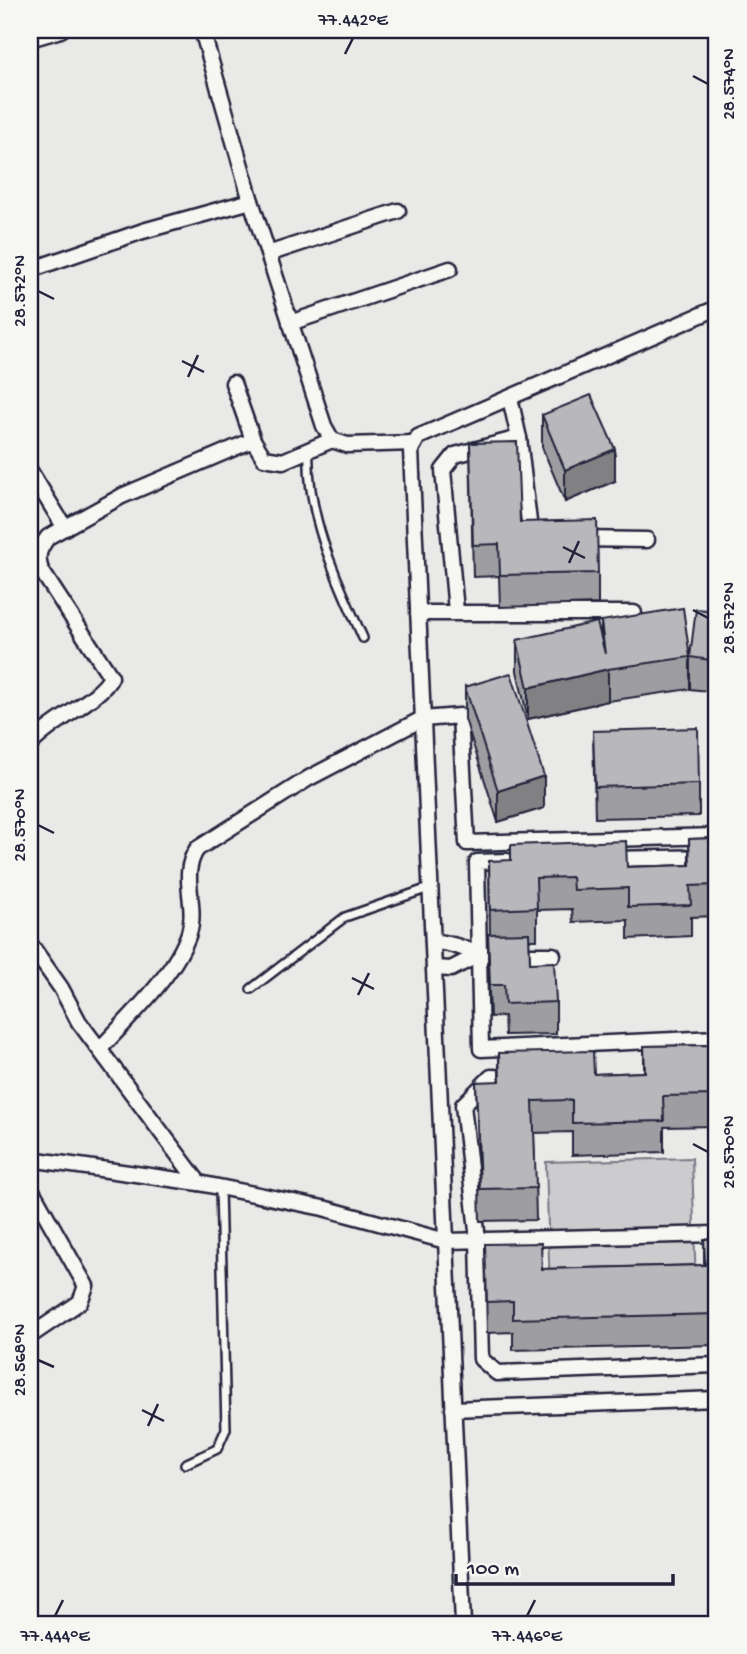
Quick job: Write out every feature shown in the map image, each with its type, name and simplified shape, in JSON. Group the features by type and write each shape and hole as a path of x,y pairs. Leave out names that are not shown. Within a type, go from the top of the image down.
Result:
{"street":[{"path":"30,39 61,30"},
{"path":"202,30 251,201 324,426 332,440 347,445 414,443"},
{"path":"30,270 143,230 251,201"},
{"path":"268,254 398,211"},
{"path":"290,323 450,269"},
{"path":"463,1624 411,450 418,437 717,308"},
{"path":"233,383 253,440 264,458 273,462 332,440"},
{"path":"510,398 519,438 530,530 536,536 563,539 647,540"},
{"path":"456,611 443,470 455,455 519,438"},
{"path":"30,746 41,732 102,689 111,677 51,587 37,558 48,537 122,496 253,440"},
{"path":"30,471 65,528"},
{"path":"418,613 634,613"},
{"path":"100,1049 150,994 181,950 189,932 191,915 188,870 190,859 197,849 309,778 422,719 460,716 467,843 717,836"},
{"path":"597,859 717,857"},
{"path":"517,861 477,862 481,1049 717,1038"},
{"path":"433,942 451,942 480,954 553,955"},
{"path":"30,944 61,988 79,1022 147,1117 199,1183"},
{"path":"434,968 451,969 480,954"},
{"path":"538,1078 491,1077 463,1105 478,1240 481,1359 496,1373 717,1365"},
{"path":"30,1159 199,1183 323,1208 446,1241 717,1234"},
{"path":"30,1188 86,1286 80,1303 30,1336"},
{"path":"453,1409 717,1399"}],"lane":[{"path":"309,450 310,494 344,596 363,638"},
{"path":"251,989 345,917 430,888"},
{"path":"185,1464 217,1449 226,1429 220,1188"}],"shaded area":[{"path":"692,1158 696,1289 550,1293 546,1162"}],"building":[{"path":"591,395 615,449 565,470 542,415"},
{"path":"517,442 520,522 597,520 598,573 500,575 499,544 473,545 470,443"},
{"path":"683,608 690,657 608,669 528,688 517,640 597,622 605,654 601,621"},
{"path":"696,609 717,611 717,661 690,657"},
{"path":"511,673 544,776 498,791 465,687"},
{"path":"698,728 699,784 595,787 593,731"},
{"path":"717,838 717,885 690,886 691,905 628,907 628,888 573,890 572,877 536,878 537,908 490,910 489,861 511,860 511,845 626,841 627,867 690,865 689,839"},
{"path":"529,933 530,963 554,962 556,1002 505,1004 504,985 490,985 488,934"},
{"path":"717,1045 717,1183 715,1095 663,1096 664,1121 572,1123 572,1100 533,1101 536,1188 480,1189 476,1082 500,1081 499,1053 593,1051 594,1074 645,1072 644,1046"},
{"path":"704,1239 717,1239 717,1314 513,1319 513,1301 487,1302 485,1244 541,1243 542,1269 705,1265"}]}
